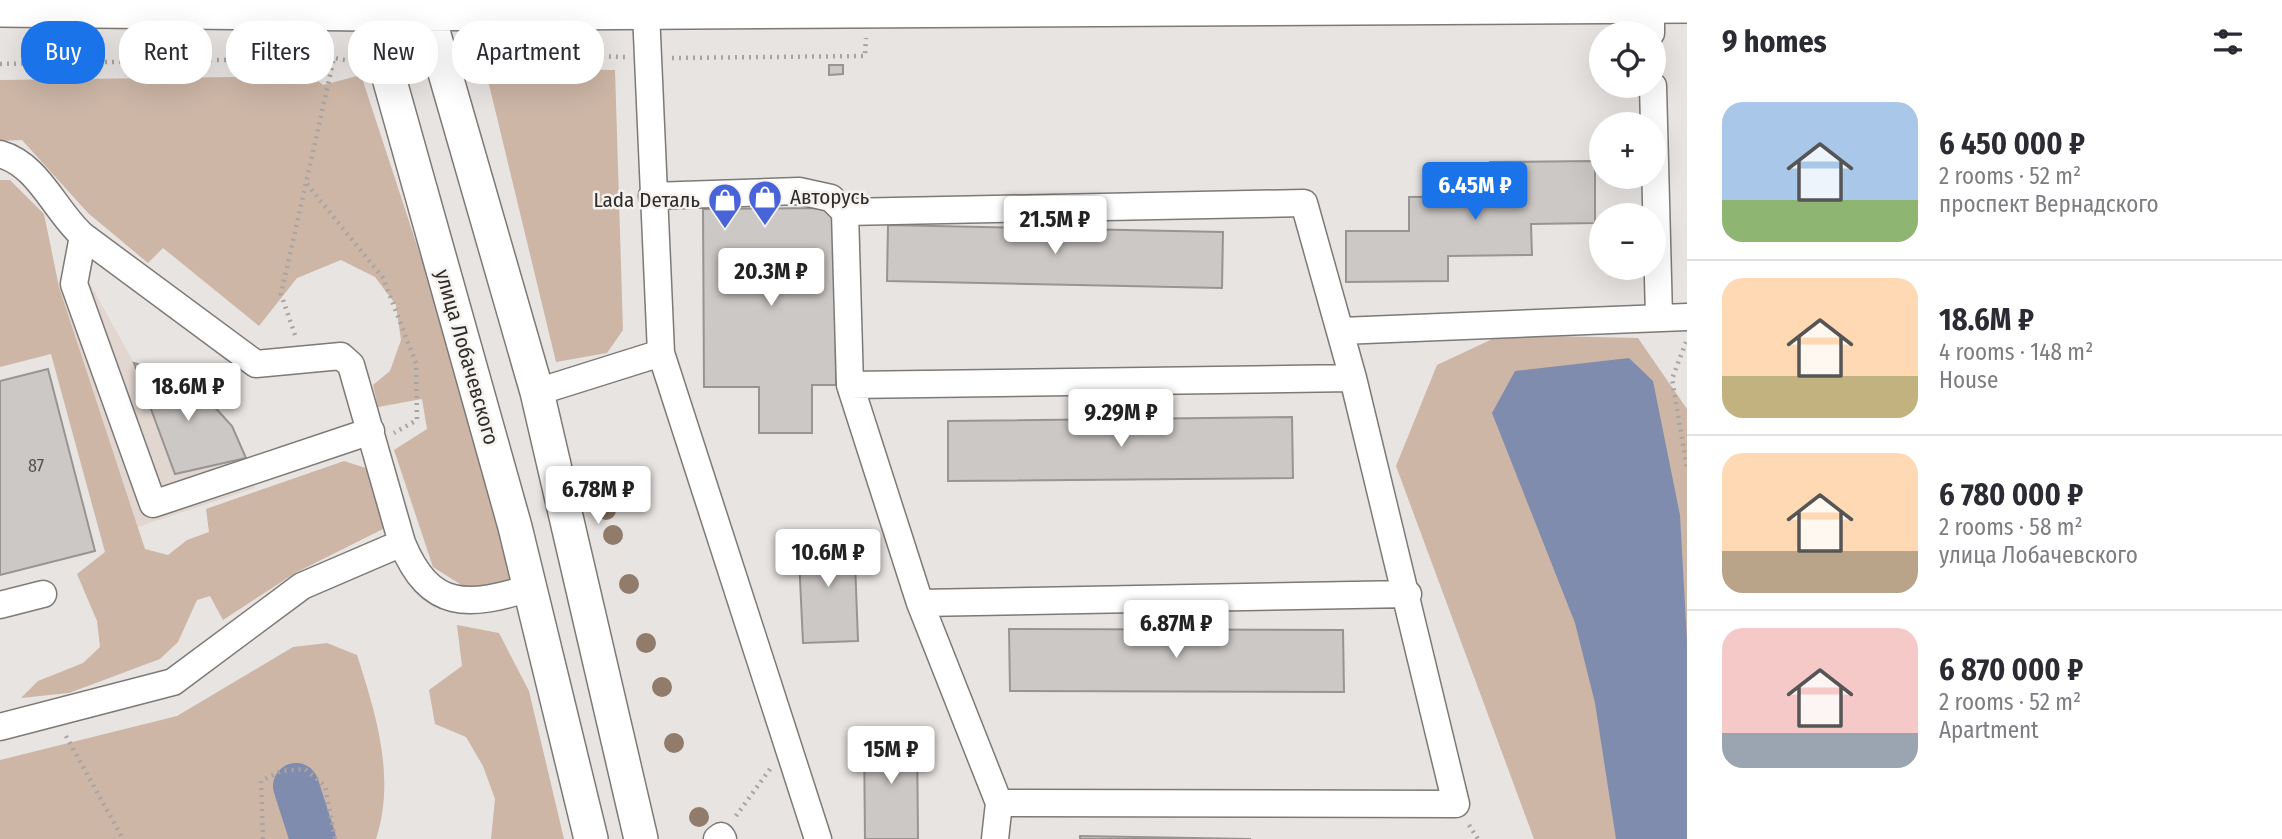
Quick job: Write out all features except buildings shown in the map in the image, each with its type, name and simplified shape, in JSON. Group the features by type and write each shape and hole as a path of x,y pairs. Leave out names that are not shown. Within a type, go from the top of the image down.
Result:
{"main road":[{"path":"426,6 537,392 641,839"},
{"path":"0,10 426,6 646,12 1651,20 1687,6"},
{"name":"улица Лобачевского","path":"365,7 384,60 530,588 591,839"}],"lane":[{"path":"646,12 661,353 818,839"},
{"path":"1653,98 1659,317"},
{"path":"0,154 26,167 47,191 64,219 83,236 256,364 341,356 351,365 379,434 402,543 422,578 433,591 446,598 490,600 530,588"},
{"path":"652,196 799,191 831,198 845,212 850,384 920,603 999,803 995,839"},
{"path":"845,212 1304,203 1341,331 1408,594 1456,804 999,803"},
{"path":"83,236 74,284 153,505 379,434"},
{"path":"1341,331 1687,317"},
{"path":"537,392 661,353"},
{"path":"850,384 1353,378"},
{"path":"0,727 173,681 302,586 402,543"},
{"path":"0,605 43,594"},
{"path":"920,603 1408,594"}],"path":[{"path":"334,58 348,60"},
{"path":"0,64 226,60"},
{"path":"303,358 281,294 328,84"},
{"path":"306,183 383,278 416,363 417,420 379,434"},
{"path":"1687,338 1672,379 1687,468"},
{"path":"53,713 123,839"},
{"path":"720,838 787,745"},
{"path":"263,839 261,782 281,771 305,769 324,786 335,839"}],"shaded area":[{"path":"604,70 615,70 623,330 607,353 556,362 489,84 604,84"},
{"path":"212,77 226,77 226,84 323,85 348,78 348,84 364,84 427,276 515,572 506,588 471,591 433,567 394,450 427,429 422,399 378,407 373,385 390,371 401,340 396,305 375,277 341,260 297,278 259,326 163,248 148,263 88,213 22,140 0,141 0,80 21,80 21,84 105,84 105,79 119,78 119,84 212,84"},
{"path":"0,180 10,180 44,214 59,287 145,549 168,555 187,540 209,532 206,509 344,461 369,469 387,527 295,573 223,620 210,596 197,600 178,642 160,659 69,693 21,698 38,681 83,663 100,647 97,621 77,574 105,552 51,354 0,367"},
{"path":"89,282 134,363 177,376 217,407 232,426 240,443 255,488 138,527 59,287"},
{"path":"1501,335 1638,338 1687,409 1687,839 1534,839 1396,466 1437,365"},
{"path":"457,625 499,633 529,691 564,839 491,839 495,799 483,766 466,737 435,724 429,690 462,666"},
{"path":"327,643 357,655 377,723 384,770 384,793 376,839 0,839 0,760 177,716 293,647"}],"water":[{"path":"1629,358 1653,381 1680,515 1687,641 1687,839 1616,839 1595,703 1575,623 1492,413 1515,371"}],"waterway":[{"path":"296,786 313,839"}],"place":[{"name":"Авторусь","path":"765,227"},
{"name":"Lada Dеталь","path":"725,230"}]}
